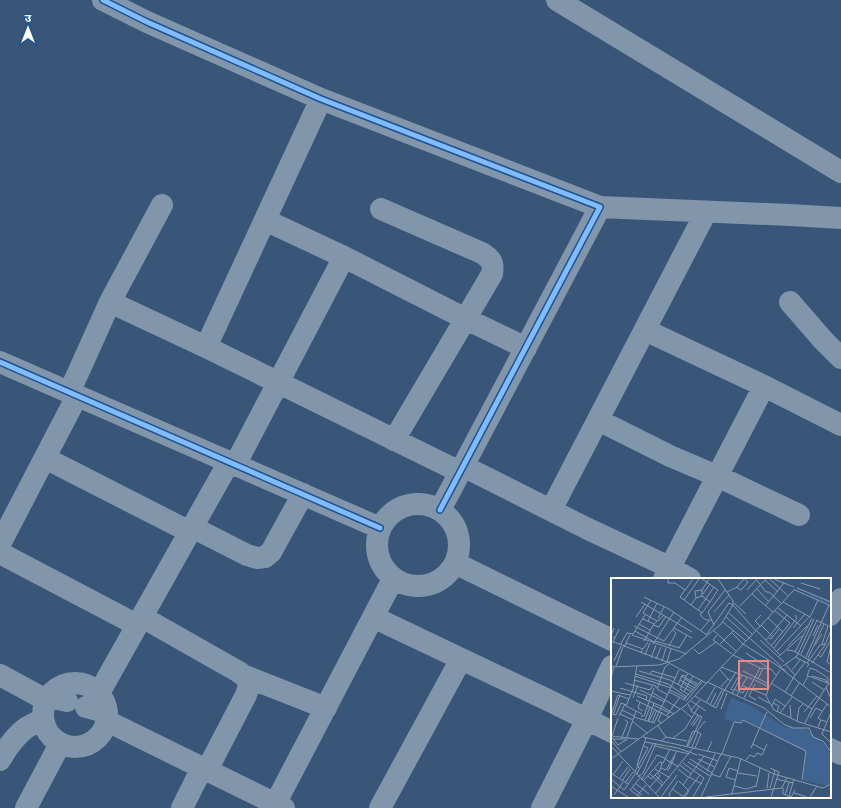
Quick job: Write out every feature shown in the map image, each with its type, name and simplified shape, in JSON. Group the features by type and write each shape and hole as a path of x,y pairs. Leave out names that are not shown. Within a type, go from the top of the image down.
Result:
{"street":[{"path":"103,0 147,22 321,99 600,208 841,218"},
{"path":"557,0 841,172"},
{"path":"206,347 321,99"},
{"path":"0,544 45,458 73,394 110,302 162,205"},
{"path":"440,510 600,208"},
{"path":"381,209 482,253 490,259 493,267 492,274 394,440"},
{"path":"551,510 706,212"},
{"path":"265,220 344,257 526,348"},
{"path":"79,708 104,731 97,739 89,744 79,747 69,747 60,744 52,738 46,729 79,708 140,621 191,530 232,464 278,383 344,257"},
{"path":"110,302 206,347 394,440 462,469 551,510 667,573 686,578"},
{"path":"790,302 841,358"},
{"path":"645,330 764,386 841,425"},
{"path":"2,367 73,394 380,528"},
{"path":"667,573 764,386"},
{"path":"598,420 670,456 717,476 799,515"},
{"path":"45,458 191,530 246,555 258,558 265,557 271,552 303,494"},
{"path":"417,504 429,505 440,510 449,518 459,539 459,552 455,563 449,573 439,581 428,586 416,587 404,585 393,579 385,571 379,561 376,550 376,539 380,528 386,518 405,506 417,504"},
{"path":"0,553 140,621 245,676 326,708"},
{"path":"455,563 611,640"},
{"path":"0,675 79,708 204,769 277,807 326,708 393,579"},
{"path":"831,614 841,599"},
{"path":"373,617 611,731"},
{"path":"380,808 461,659"},
{"path":"542,808 611,668"},
{"path":"182,808 246,695 248,680 245,676"},
{"path":"0,760 16,737 27,728 79,708"},
{"path":"26,808 60,744"},
{"path":"831,749 841,754"}],"cycle path":[{"path":"103,0 147,22 321,99 600,207 440,510"},
{"path":"0,362 380,528"}]}
